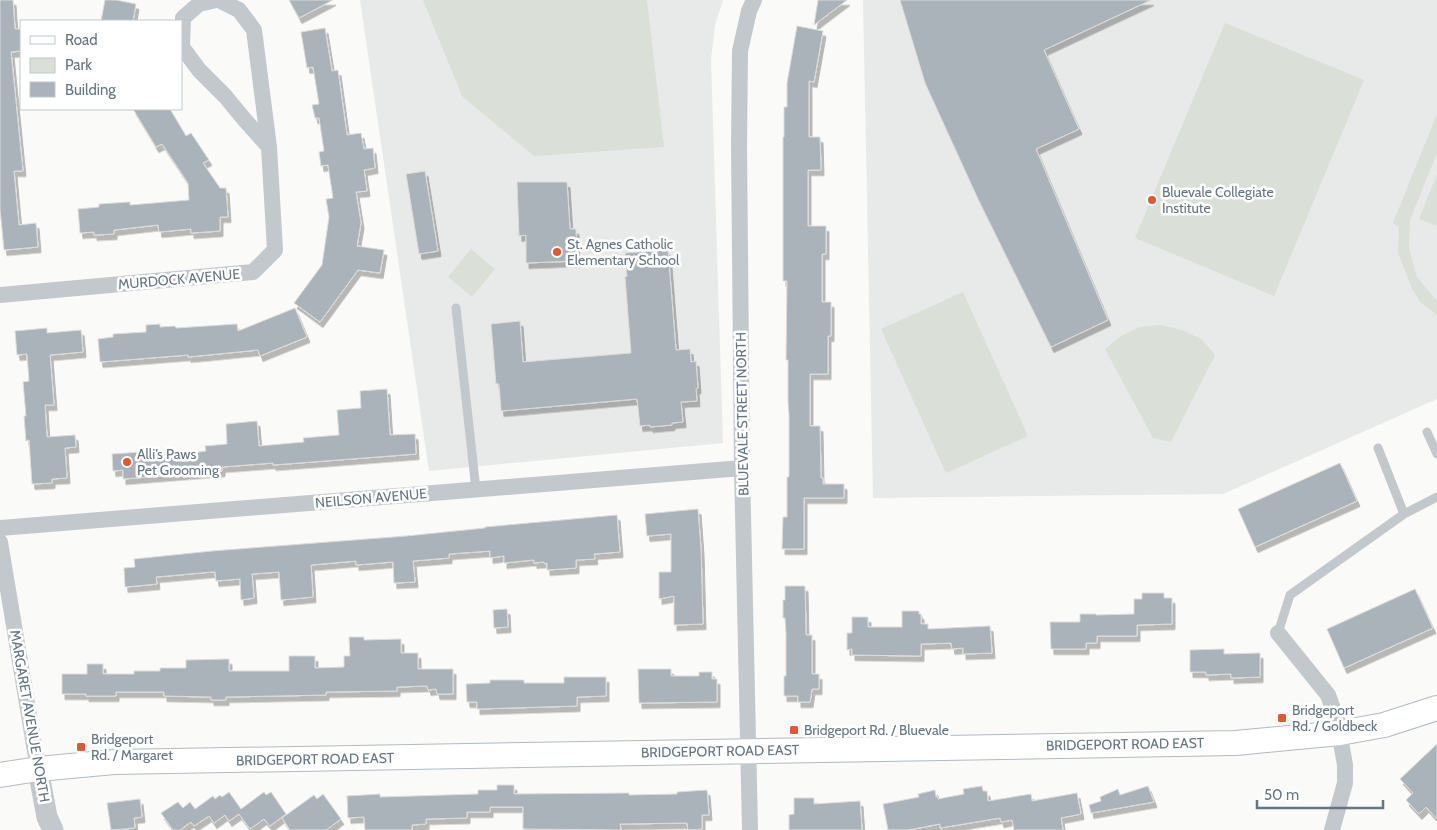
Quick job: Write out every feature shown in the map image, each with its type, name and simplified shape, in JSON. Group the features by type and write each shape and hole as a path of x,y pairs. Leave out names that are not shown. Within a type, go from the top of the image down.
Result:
{"main road":[{"name":"BRIDGEPORT ROAD EAST","path":"0,775 38,769 114,762 1236,743 1340,733 1384,725 1437,708"}],"street":[{"name":"MURDOCK AVENUE","path":"0,295 253,272 275,250 269,147 254,30 240,10 217,0 199,4 183,18 182,47 199,70 225,96 269,147"},
{"name":"BLUEVALE STREET NORTH","path":"750,830 742,468 739,155 740,51 749,11 754,0"},
{"name":"NEILSON AVENUE","path":"0,528 742,468"},
{"name":"MARGARET AVENUE NORTH","path":"0,542 38,769 47,817 53,830"},
{"path":"1278,633 1328,695 1337,720 1345,765 1345,783 1332,830"}],"lane":[{"path":"456,308 472,468 476,490"},
{"path":"1426,432 1437,454"},
{"path":"1378,448 1404,514"},
{"path":"1278,633 1290,596 1404,514 1437,497"}],"shaded area":[{"name":"St. Agnes Catholic Elementary School","path":"360,0 723,0 715,25 711,60 723,443 429,471"},
{"name":"Bluevale Collegiate Institute","path":"863,0 1437,0 1437,399 1223,494 873,498"}],"green space":[{"path":"423,0 647,0 664,147 534,156 462,96"},
{"path":"1225,23 1364,80 1274,296 1135,238"},
{"path":"1437,114 1437,153 1410,220 1409,249 1417,277 1437,301 1437,315 1420,302 1412,288 1398,253 1399,227 1393,223"},
{"path":"1437,174 1437,226 1419,219"},
{"path":"471,249 495,269 472,297 448,277"},
{"path":"963,292 1028,436 946,473 881,329"},
{"path":"1161,325 1182,330 1201,339 1215,355 1171,442 1153,438 1105,349 1121,336 1140,327"}],"building":[{"path":"0,0 13,0 15,29 20,29 20,51 11,52 23,171 14,171 19,225 36,223 38,247 4,250 0,209"},
{"path":"105,0 136,4 133,20 101,20"},
{"path":"289,0 333,0 299,18"},
{"path":"818,0 847,0 814,25"},
{"path":"900,0 1151,0 1044,50 1079,129 1036,149 1108,320 1051,347 978,199 925,83"},
{"path":"797,26 823,31 814,82 809,81 809,137 820,137 821,170 808,170 808,226 826,226 826,254 822,254 822,302 831,302 831,336 828,336 828,374 810,374 810,426 820,426 821,478 823,478 823,484 844,484 844,498 804,498 804,549 782,549 783,517 787,517 787,477 789,477 788,360 786,360 787,281 783,281 783,137 784,107 787,107 787,83"},
{"path":"325,28 332,71 338,70 347,135 361,133 364,149 373,148 375,168 364,170 367,191 356,192 361,223 357,246 384,250 380,273 358,270 320,322 294,303 322,265 329,217 326,199 333,198 328,165 321,166 319,152 324,151 319,118 315,118 312,105 319,104 313,67 307,68 301,32"},
{"path":"134,110 171,110 186,136 191,133 209,160 203,163 220,188 226,188 228,217 220,217 220,231 191,233 191,229 159,232 158,225 114,230 114,234 94,235 94,232 80,233 78,209 99,207 99,204 130,202 130,205 189,200 188,183 162,144 156,147"},
{"path":"425,171 438,251 419,254 406,174"},
{"path":"517,182 567,182 570,229 576,229 577,261 526,263 526,235 519,236"},
{"path":"668,250 676,350 690,349 691,362 696,361 697,401 681,402 683,422 672,423 672,425 640,426 637,399 501,411 499,384 496,384 491,324 520,321 523,362 631,353 625,253"},
{"path":"295,308 307,337 260,356 258,350 188,357 188,355 100,362 98,339 113,337 113,334 146,332 146,325 160,324 160,327 175,326 176,328 237,324 238,331"},
{"path":"47,328 47,333 81,330 83,352 50,355 54,405 45,405 47,437 75,435 76,447 65,448 67,478 52,479 52,483 32,484 29,440 26,441 24,416 26,416 23,382 29,381 27,354 17,355 15,331"},
{"path":"387,389 390,435 415,434 416,454 222,467 222,471 123,479 123,470 113,471 112,454 142,452 142,456 199,452 206,451 205,446 227,444 226,424 257,421 259,446 304,442 303,438 339,435 337,410 361,408 360,391"},
{"path":"1340,463 1357,501 1255,547 1238,509"},
{"path":"698,509 703,624 674,625 674,596 659,599 659,572 671,572 671,534 647,536 645,514"},
{"path":"617,515 620,552 594,554 595,559 576,560 576,568 547,570 547,563 534,563 534,560 504,563 504,556 490,558 490,551 449,554 449,558 413,561 415,582 394,583 393,562 356,565 356,561 311,565 313,597 281,600 279,572 252,574 254,598 241,600 240,579 216,581 215,572 156,577 157,584 125,587 124,568 135,567 134,559 406,536"},
{"path":"785,586 805,586 806,635 812,635 812,674 819,674 819,689 812,689 810,702 798,702 798,696 784,696 786,634 785,618 783,618 783,600 785,600"},
{"path":"1415,589 1433,628 1344,668 1327,629"},
{"path":"1142,593 1164,593 1164,598 1172,598 1172,624 1137,625 1137,636 1097,636 1097,643 1086,643 1086,649 1051,649 1050,622 1080,622 1080,614 1134,614 1134,599 1142,599"},
{"path":"507,609 508,627 494,628 493,610"},
{"path":"902,611 919,611 919,614 921,614 921,624 928,624 928,629 990,626 992,653 963,654 963,648 952,649 951,643 921,644 921,656 852,655 852,649 847,650 847,633 852,633 852,617 868,617 868,627 902,627"},
{"path":"349,637 364,637 364,640 401,639 401,653 418,653 418,669 453,669 453,694 437,694 436,689 428,690 427,686 397,687 397,691 326,692 326,695 226,697 226,700 211,700 211,697 164,696 164,692 116,692 116,696 62,694 62,674 87,674 87,664 103,664 103,674 134,674 134,671 160,671 160,668 186,668 186,660 229,659 229,671 289,671 289,656 315,656 315,668 344,667 344,656 350,656"},
{"path":"1224,649 1224,654 1260,653 1260,677 1231,678 1231,674 1206,675 1206,672 1190,672 1190,650"},
{"path":"638,669 671,669 671,676 699,676 699,672 712,672 712,679 717,679 717,702 639,703"},
{"path":"564,677 606,677 606,696 577,697 577,706 477,709 477,702 467,702 466,684 490,683 490,680 524,680 524,683 564,683"},
{"path":"1437,744 1437,819 1426,807 1419,814 1406,800 1413,793 1400,779"},
{"path":"497,785 514,785 514,794 629,793 629,795 677,794 677,792 707,790 709,815 702,815 702,829 688,830 687,823 620,824 621,830 523,829 523,807 490,807 490,812 467,812 467,818 426,819 426,824 412,825 412,830 365,830 364,817 348,818 347,796 380,794 380,797 478,794 478,790 497,790"},
{"path":"982,786 983,791 987,791 988,801 1031,794 1032,801 1077,793 1081,814 1061,818 1063,830 1014,830 1012,820 1001,822 1000,818 940,828 940,824 908,830 888,830 883,804 919,797 918,794 935,790 938,799 964,794 963,789"},
{"path":"1148,786 1154,802 1091,813 1089,805 1101,801 1100,797 1118,789 1120,795"},
{"path":"229,792 241,809 264,792 266,795 271,792 286,814 270,826 264,819 250,829 239,814 229,821 225,815 214,823 209,816 194,826 191,822 180,830 173,830 161,813 178,802 183,808 190,802 195,809 213,796 215,799"},
{"path":"323,794 341,819 326,830 290,830 282,818 314,795 317,799"},
{"path":"794,798 814,798 814,804 860,801 862,830 789,830 789,815 794,814"},
{"path":"140,799 142,817 134,818 135,828 111,830 107,803"}],"place":[{"name":"Bluevale Collegiate Institute","path":"1152,200"},
{"name":"St. Agnes Catholic Elementary School","path":"557,252"},
{"name":"Alli’s Paws Pet Grooming","path":"127,462"},
{"name":"Bridgeport Rd. / Goldbeck","path":"1282,718"},
{"name":"Bridgeport Rd. / Bluevale","path":"794,730"},
{"name":"Bridgeport Rd. / Margaret","path":"81,747"}]}
